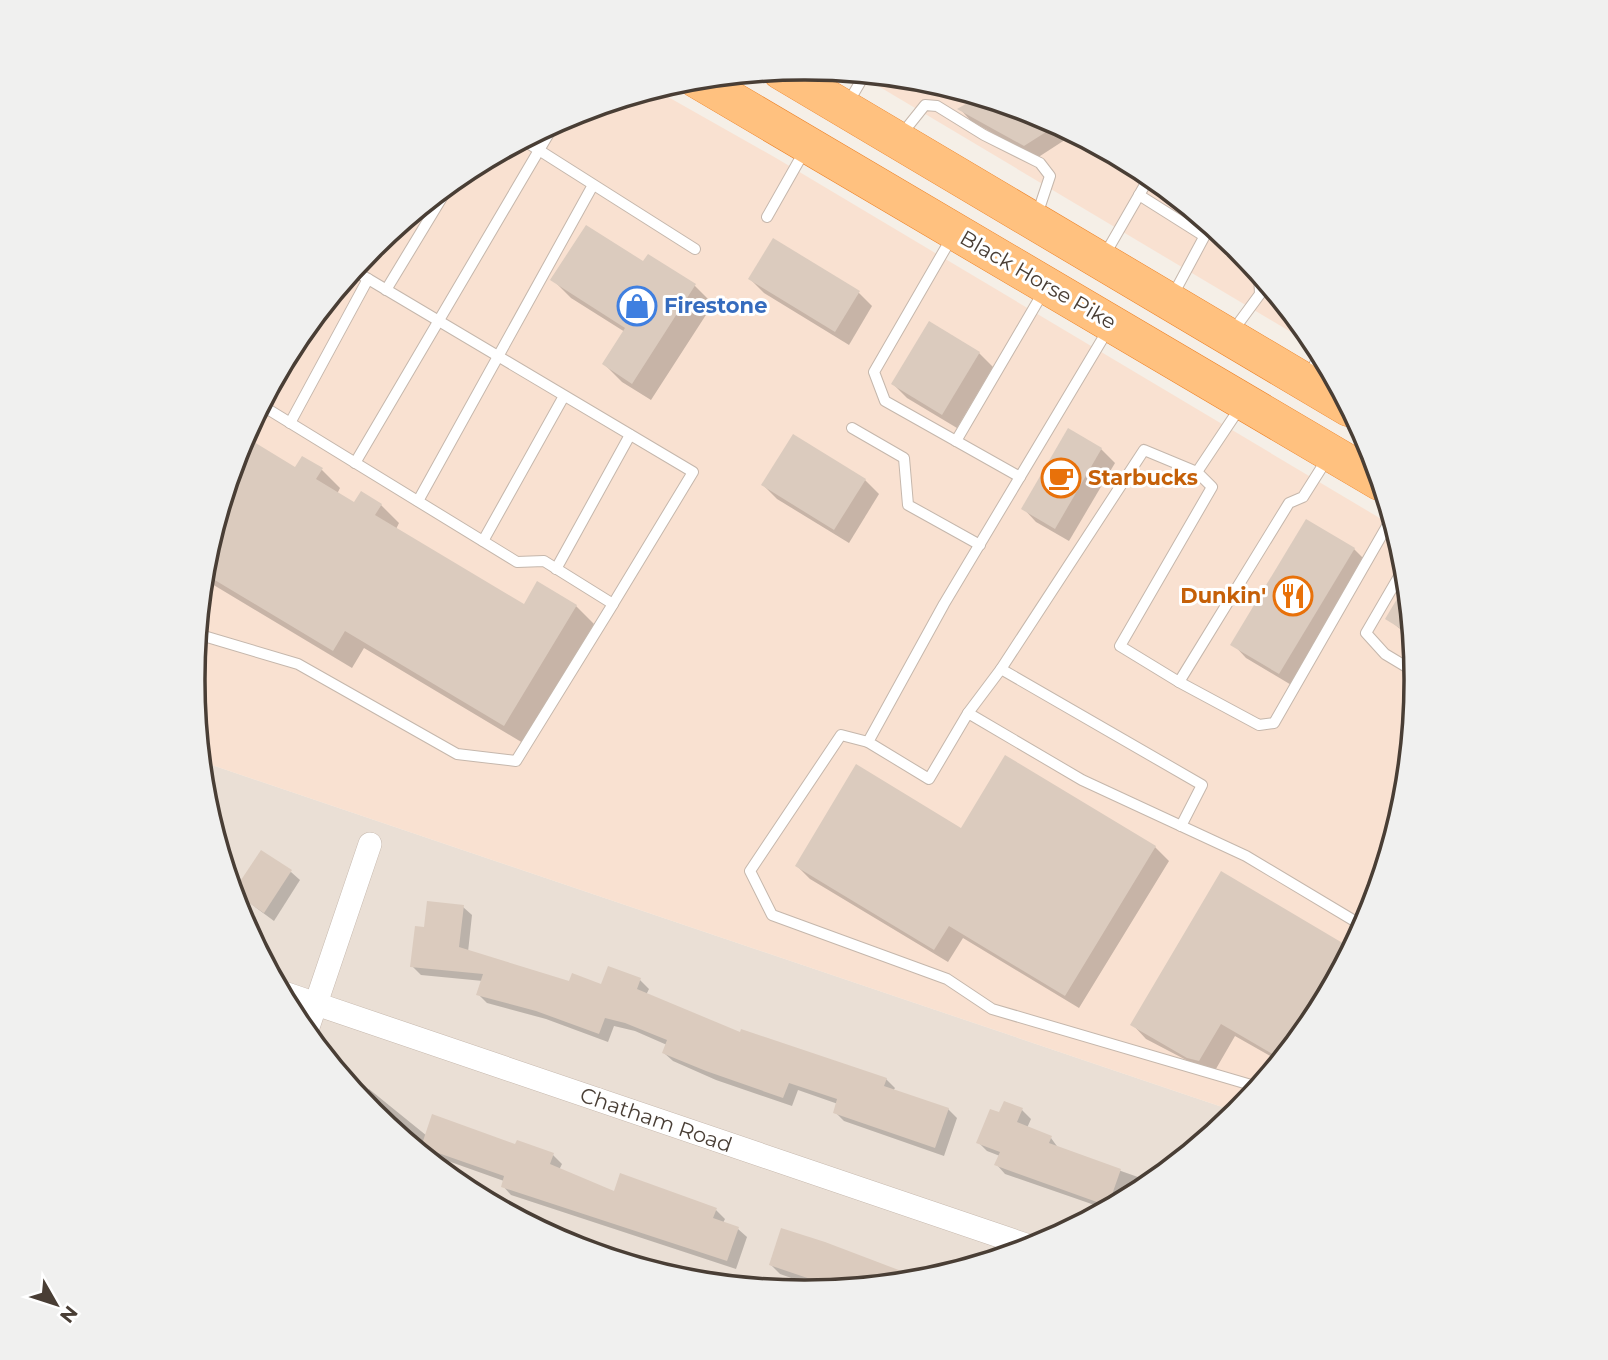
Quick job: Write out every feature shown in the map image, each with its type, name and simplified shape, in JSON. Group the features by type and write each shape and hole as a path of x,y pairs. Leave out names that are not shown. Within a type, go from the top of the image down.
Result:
{"highway":[{"path":"797,80 1229,336 1313,368"},
{"name":"Black Horse Pike","path":"712,88 1367,474"},
{"path":"1245,401 1263,392 1274,392 1351,435"}],"street":[{"path":"311,1020 370,844"},
{"name":"Chatham Road","path":"296,997 1015,1241"}],"lane":[{"path":"844,108 859,84"},
{"path":"897,140 925,105 937,106 984,135 1040,163 1050,176 1034,221"},
{"path":"355,463 545,140"},
{"path":"767,217 808,144"},
{"path":"532,146 695,249"},
{"path":"418,501 593,185"},
{"path":"1101,261 1144,187"},
{"path":"1139,195 1192,223"},
{"path":"386,290 437,206"},
{"path":"956,231 874,372 885,401 1020,477"},
{"path":"1170,301 1205,235"},
{"path":"206,637 298,664 457,754 516,761 693,472 362,275"},
{"path":"290,423 368,279"},
{"path":"956,441 1048,285"},
{"path":"1229,336 1260,291"},
{"path":"869,742 980,545 1112,323"},
{"path":"484,541 564,396"},
{"path":"1197,471 1245,401"},
{"path":"269,410 517,562 544,561 613,604"},
{"path":"852,428 904,458 908,505 980,545"},
{"path":"556,569 630,435"},
{"path":"1247,1084 992,1009 947,979 772,915 750,871 841,736 869,742 929,779 968,713 1001,669 1144,450 1197,471 1212,487 1120,646 1179,682 1259,725 1274,723 1384,531"},
{"path":"1179,682 1289,503 1303,497 1331,453"},
{"path":"1395,583 1366,633 1385,654 1403,665"},
{"path":"1001,669 1202,785 1181,826"},
{"path":"968,713 1082,780 1246,856 1353,920"}],"shaded area":[{"path":"877,86 921,92 997,112 1069,142 1104,161 1169,204 1199,229 1255,285 1292,333"},
{"path":"667,97 776,158 1381,519 1398,602 1404,680 1398,758 1383,835 1358,909 1323,980 1280,1045 1224,1108 211,765 206,719 206,641 216,563 236,487 266,415 285,380 328,315 380,256 439,204 504,161 575,126 611,112"},
{"path":"211,765 1224,1108 1169,1156 1104,1199 1069,1218 997,1248 921,1268 843,1278 765,1278 687,1268 611,1248 539,1218 504,1199 439,1156 380,1104 328,1045 285,980 250,909 225,835"}],"building":[{"path":"967,103 1046,132 1024,146 957,109"},
{"name":"Firestone","path":"586,225 643,261 648,254 696,284 632,384 602,364 625,328 550,280"},
{"path":"773,238 860,291 835,332 748,279"},
{"path":"929,321 980,352 942,415 891,384"},
{"name":"Starbucks","path":"1068,428 1102,448 1055,529 1021,509"},
{"path":"793,434 866,479 834,530 761,485"},
{"path":"254,442 295,467 302,456 323,468 316,479 354,502 361,491 382,504 375,515 524,604 537,581 577,605 504,726 345,631 333,651 213,579 236,487"},
{"name":"Dunkin'","path":"1306,519 1355,548 1279,674 1230,645"},
{"path":"1397,598 1401,629 1385,619"},
{"path":"1005,755 1156,846 1065,996 949,926 934,950 795,866 856,764 961,828"},
{"path":"261,850 292,870 264,913 247,902 240,882"},
{"path":"1221,871 1343,943 1323,980 1272,1054 1221,1024 1199,1061 1187,1058 1130,1025"},
{"path":"427,901 464,905 459,947 569,981 572,973 601,984 608,966 641,978 637,989 740,1032 741,1029 887,1078 884,1086 949,1108 935,1148 833,1113 837,1099 789,1083 783,1098 706,1071 662,1053 667,1040 625,1023 605,1018 599,1034 536,1011 476,995 483,974 410,967 415,926 424,927"},
{"path":"1004,1101 1023,1108 1017,1122 1052,1136 1049,1143 1121,1169 1112,1194 1098,1202 994,1165 1000,1152 976,1143 990,1109 999,1112"},
{"path":"432,1114 515,1144 517,1140 554,1153 550,1164 614,1191 620,1173 717,1208 713,1218 739,1227 727,1261 501,1187 504,1176 433,1151 423,1142"},
{"path":"781,1228 901,1271 812,1280 769,1265"}],"place":[{"name":"Firestone","path":"637,306"},
{"name":"Starbucks","path":"1061,478"},
{"name":"Dunkin'","path":"1293,596"}]}
